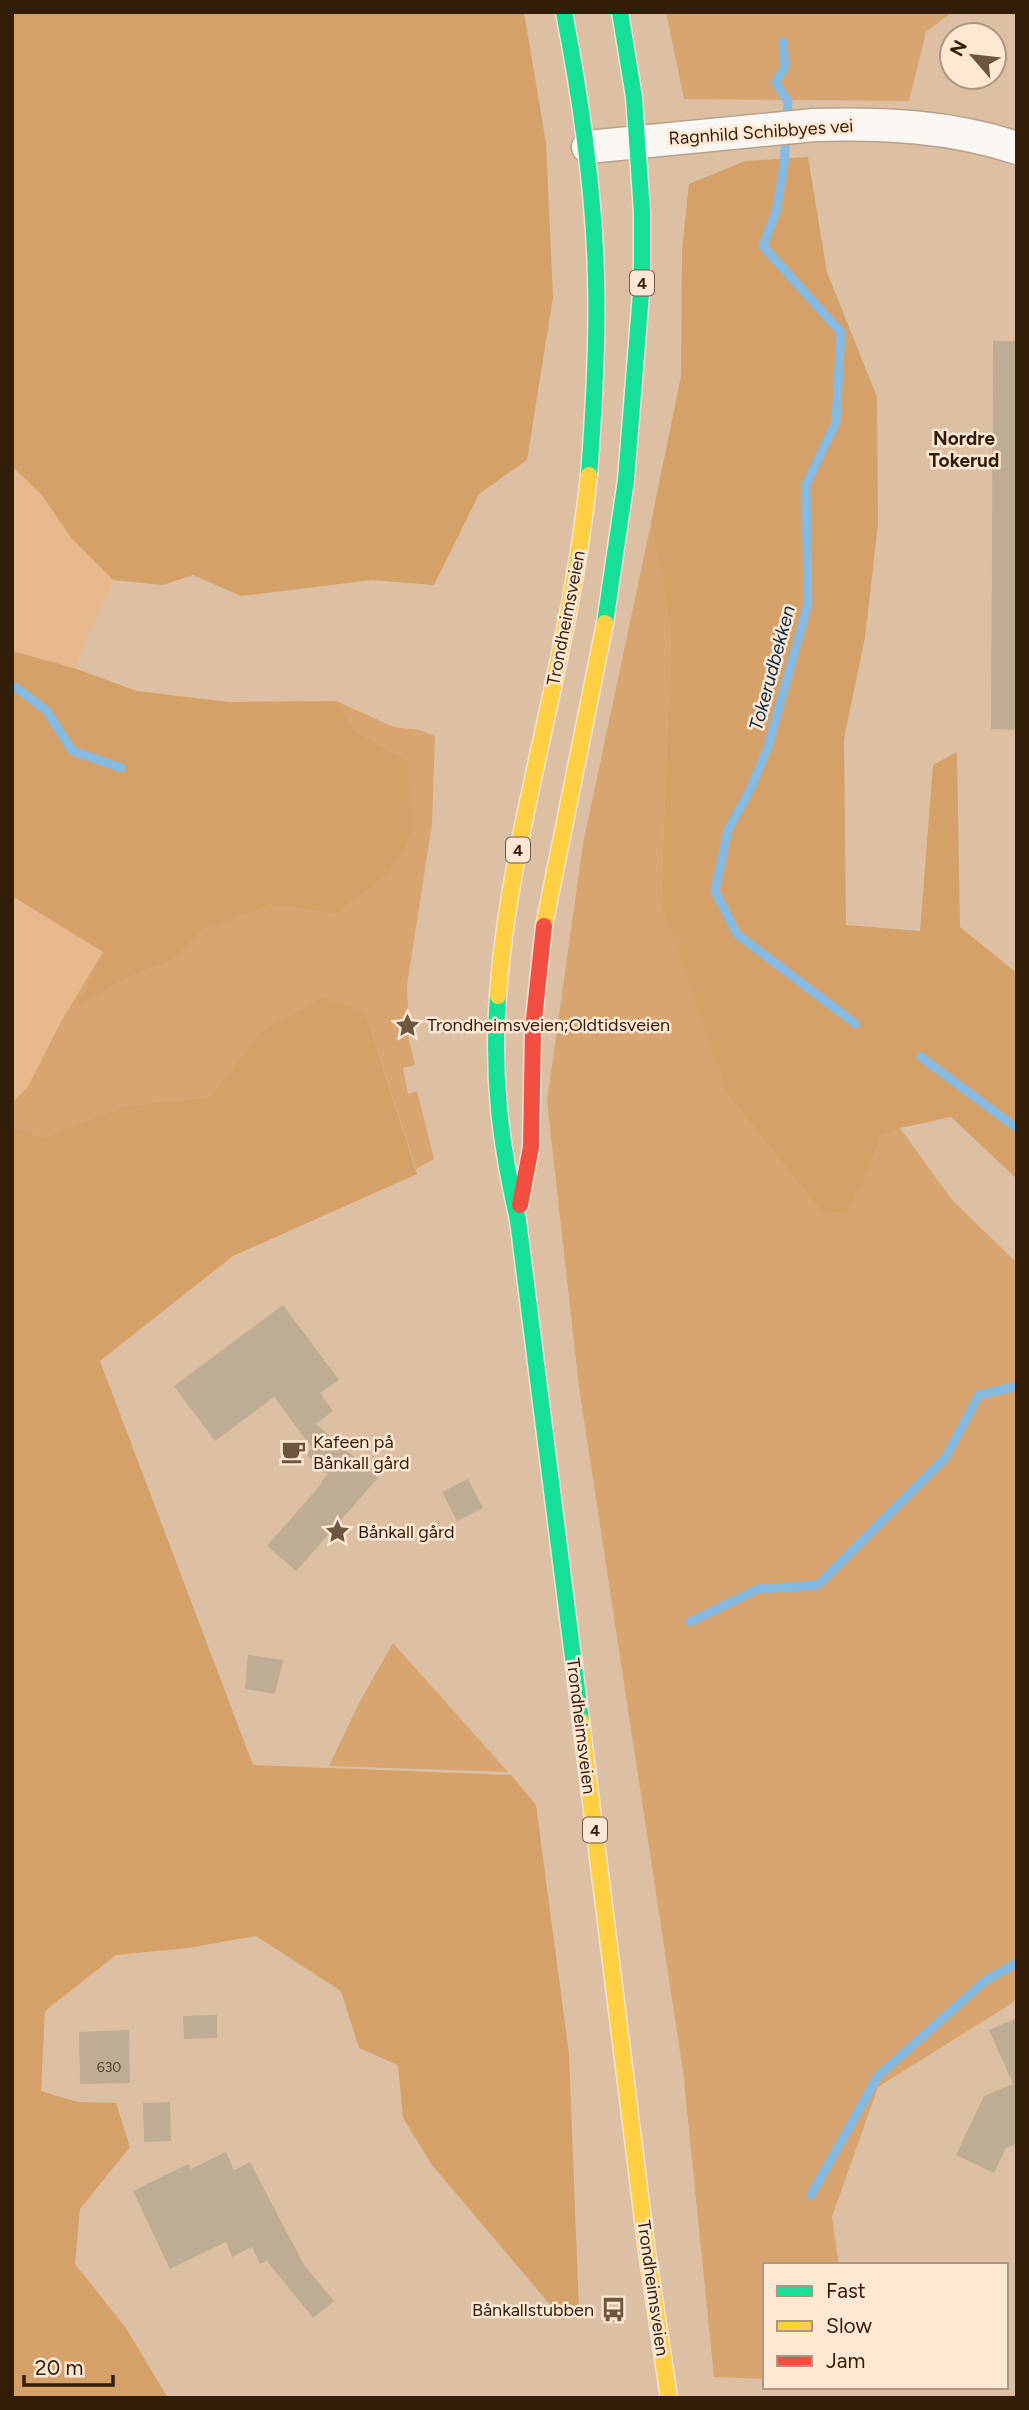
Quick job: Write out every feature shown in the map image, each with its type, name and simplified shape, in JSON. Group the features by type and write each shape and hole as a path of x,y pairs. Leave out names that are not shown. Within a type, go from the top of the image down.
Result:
{"highway":[{"name":"Trondheimsveien","path":"565,12 588,147 598,289 598,354 588,483 570,603 515,863 499,971 496,1034 498,1101 503,1152 517,1220 647,2252 669,2398"},
{"name":"Trondheimsveien","path":"517,1220 531,1147 533,1029 545,916 608,608 626,480 642,281 642,212 631,75 620,12"}],"street":[{"name":"Ragnhild Schibbyes vei","path":"588,147 814,125 877,125 953,132 1017,148"}],"shaded area":[{"path":"12,12 524,12 546,143 553,297 527,460 479,494 434,585 372,580 241,596 193,575 163,585 113,580 72,539 41,494 12,466"},
{"path":"666,12 952,12 926,32 909,101 684,99"},
{"path":"808,157 827,272 877,397 878,524 865,637 844,739 846,925 920,931 933,765 957,752 960,927 1017,973 1017,1179 951,1117 900,1128 880,1138 865,1179 846,1212 822,1211 726,1091 661,901 671,633 651,523 681,376 682,250 689,184 745,161"},
{"path":"12,466 41,494 72,539 113,580 74,668 12,651"},
{"path":"651,523 671,633 661,901 865,1179 880,1138 900,1128 952,1200 1017,1263 1017,2000 878,2087 832,2217 839,2263 763,2263 763,2379 714,2377 683,2071 579,1387 547,1101 583,844"},
{"path":"12,651 74,668 137,691 229,702 336,701 355,731 408,760 413,831 387,874 334,914 272,905 201,931 172,961 127,978 78,1005 103,952 12,896"},
{"path":"336,701 394,727 419,730 435,736 432,824 407,985 409,1040 415,1065 403,1068 408,1094 417,1091 434,1159 416,1169 365,1012 258,1034 210,1097 124,1106 43,1139 12,1127 12,1103 27,1088 62,1020 103,952 79,1004 127,978 172,961 200,931 272,905 334,914 408,760 355,731"},
{"path":"12,896 103,952 62,1020 27,1088 12,1103"},
{"path":"321,998 365,1012 417,1174 233,1256 100,1361 253,1765 511,1775 536,1805 569,2054 579,2312 563,2320 432,2165 403,2118 398,2065 359,2048 341,1991 256,1936 188,1948 116,1955 45,2011 41,2091 78,2102 116,2103 130,2147 80,2209 75,2264 126,2328 168,2398 12,2398 12,1127 43,1138 124,1106 210,1097 258,1034"},
{"path":"393,1643 508,1772 329,1766 359,1703"}],"building":[{"path":"993,341 1017,341 1017,730 991,729"},
{"path":"283,1305 339,1380 320,1393 333,1411 316,1424 378,1478 296,1571 267,1546 328,1474 306,1454 312,1448 274,1397 215,1441 174,1386"},
{"path":"468,1479 483,1508 457,1521 442,1492"},
{"path":"248,1655 283,1660 275,1694 245,1689"},
{"path":"217,2015 217,2038 184,2039 183,2016"},
{"path":"1017,2018 1017,2144 1006,2148 994,2173 956,2155 984,2096 1013,2084 989,2030"},
{"path":"129,2030 130,2083 80,2084 79,2032"},
{"path":"170,2102 171,2141 144,2142 143,2103"},
{"path":"226,2152 234,2170 250,2162 304,2265 334,2301 313,2318 267,2261 260,2264 252,2247 232,2257 226,2242 170,2269 133,2191 188,2164 191,2169"}],"waterway":[{"name":"Tokerudbekken","path":"783,42 785,67 776,82 788,102 784,166 776,212 763,246 841,332 836,422 806,485 808,604 768,747 750,790 728,830 715,891 737,934 856,1024"},
{"path":"12,687 46,710 73,751 122,768"},
{"name":"Tokerudbekken","path":"921,1057 1017,1128"},
{"path":"690,1622 758,1589 818,1585 946,1457 979,1395 1017,1386"},
{"path":"811,2195 878,2076 986,1980 1017,1963"}],"traffic: fast":[{"path":"564,12 586,144 595,244 596,351 589,475"},
{"path":"605,623 626,480 642,281 642,212 634,97 620,12"},
{"path":"498,996 496,1054 499,1109 506,1163 518,1220 581,1721"}],"traffic: slow":[{"path":"498,996 510,897 570,604 589,475"},
{"path":"544,926 605,623"},
{"path":"581,1721 647,2252 669,2398"}],"traffic: jam":[{"path":"520,1205 531,1147 533,1029 544,926"}],"place":[{"name":"Trondheimsveien;Oldtidsveien","path":"407,1025"},
{"name":"Kafeen på Bånkall gård","path":"293,1452"},
{"name":"Bånkall gård","path":"338,1532"},
{"name":"Bånkallstubben","path":"614,2310"}],"district":[{"name":"Nordre Tokerud","path":"964,449"}]}
